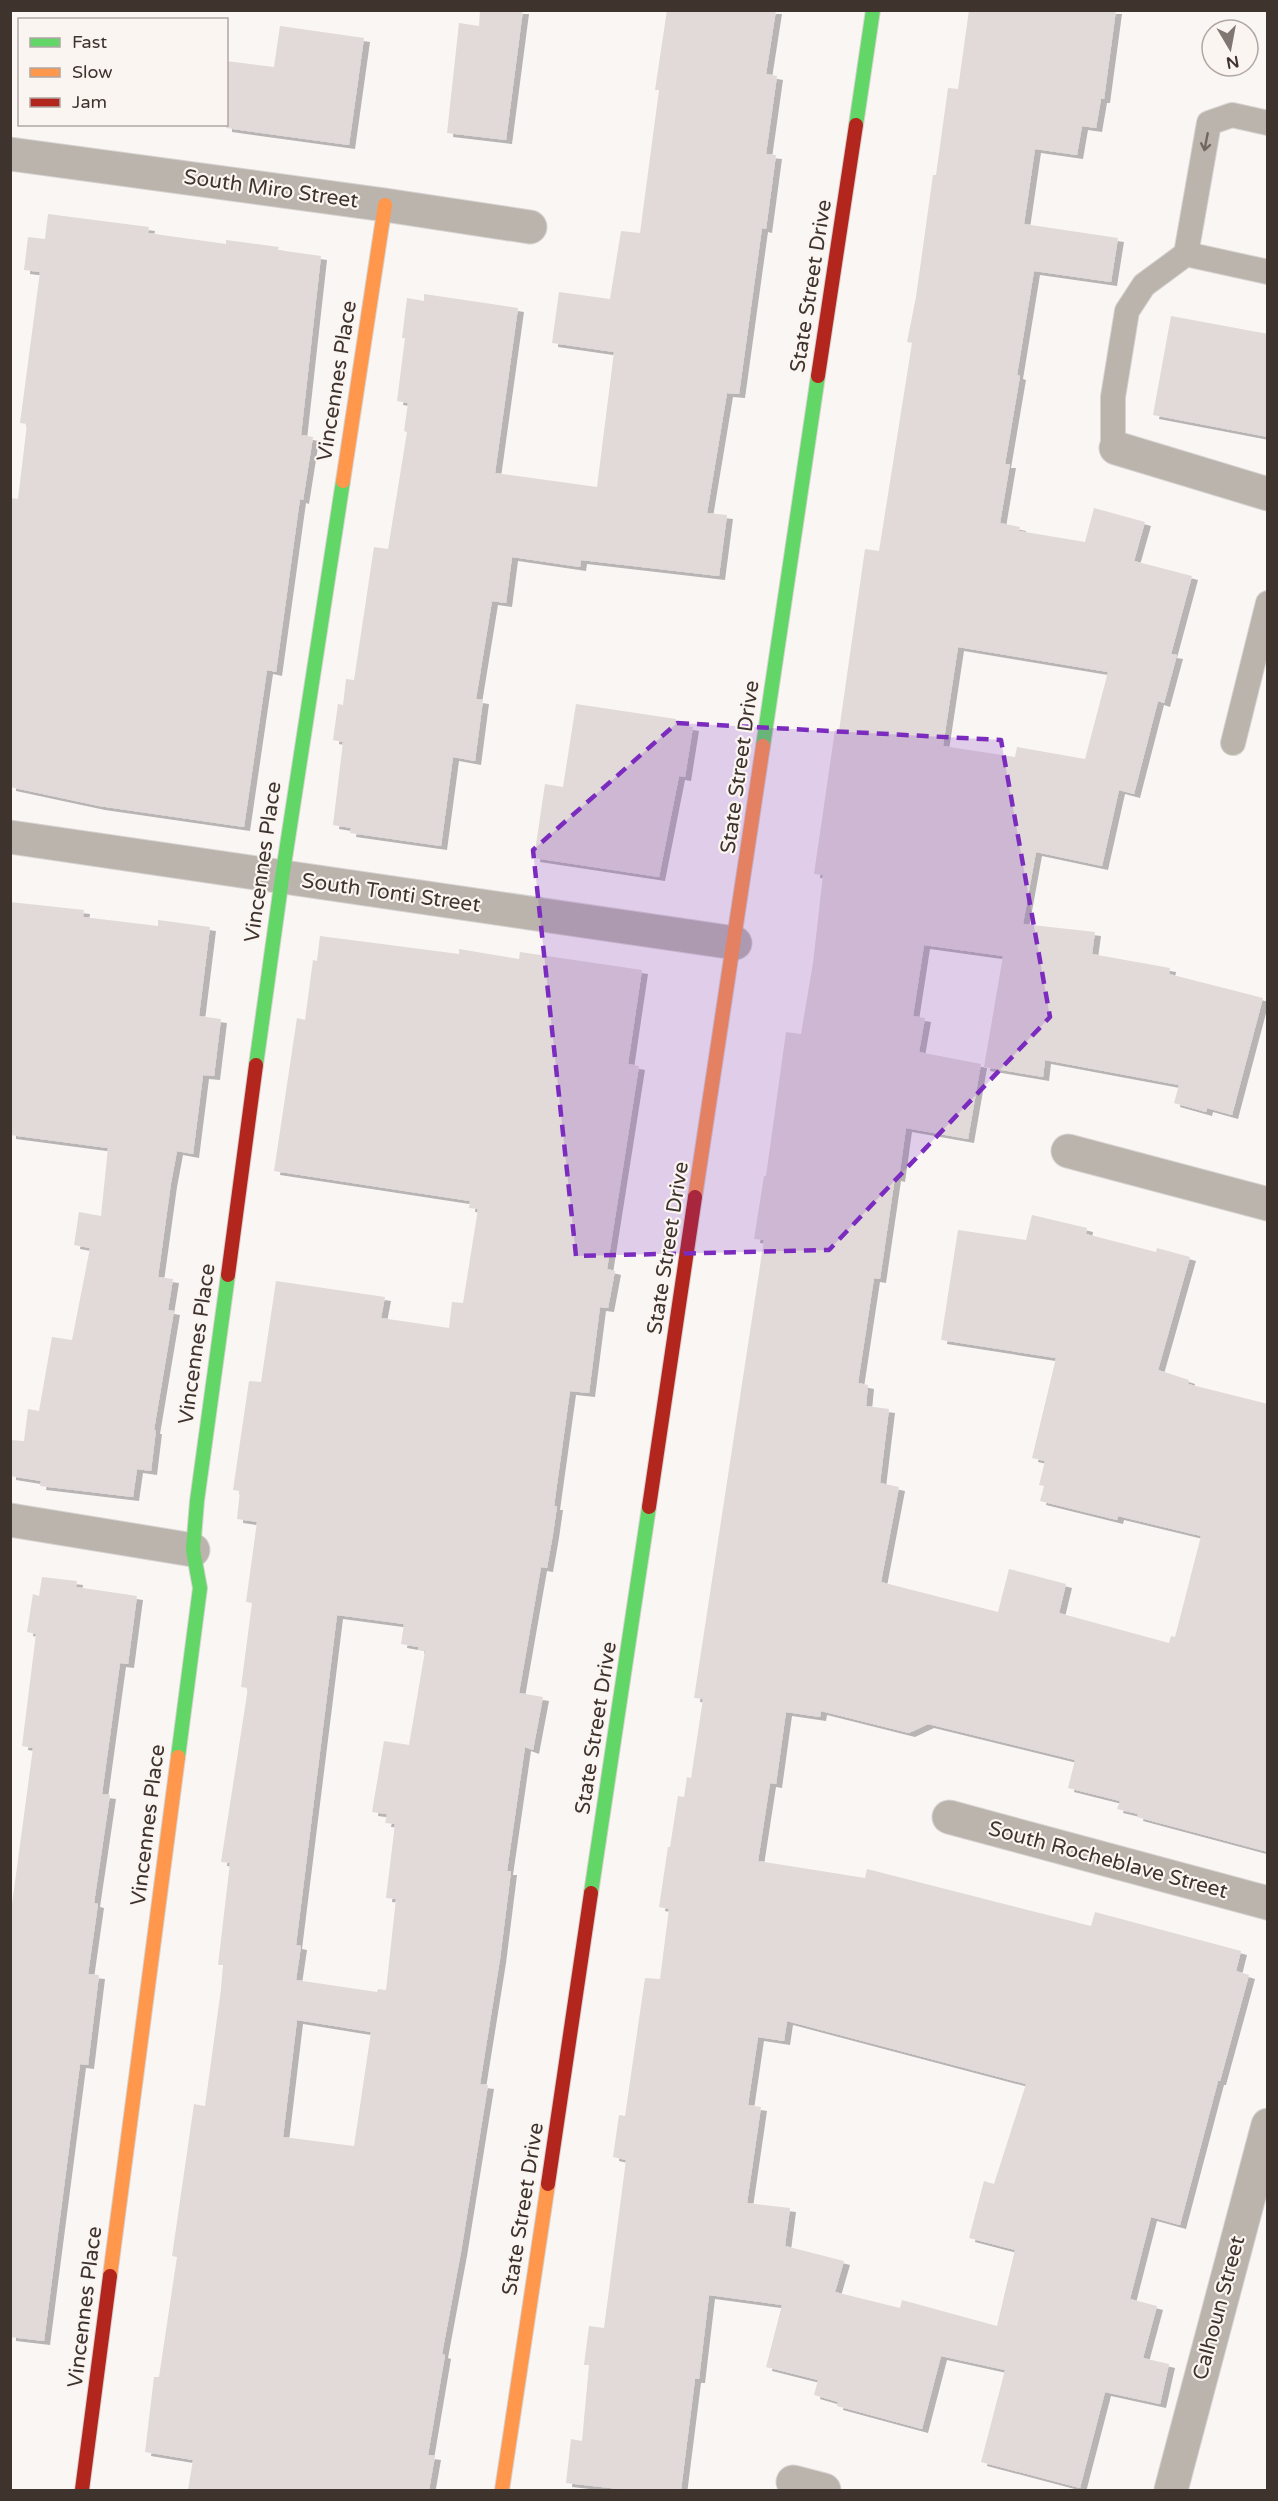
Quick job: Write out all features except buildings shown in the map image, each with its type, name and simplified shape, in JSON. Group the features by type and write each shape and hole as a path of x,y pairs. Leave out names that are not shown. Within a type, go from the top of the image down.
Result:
{"street":[{"name":"State Street Drive","path":"502,2490 873,10"},
{"name":"South Miro Street","path":"10,154 385,204 530,227"},
{"name":"Vincennes Place","path":"82,2490 200,1588 193,1550 199,1489 282,878 385,204"},
{"path":"1116,448 1268,494"},
{"name":"South Tonti Street","path":"10,837 735,943"},
{"path":"1068,1151 1268,1204"},
{"path":"10,1520 193,1550"},
{"name":"South Rocheblave Street","path":"949,1817 1268,1903"},
{"name":"Calhoun Street","path":"1171,2490 1268,2125"}],"lane":[{"path":"1116,448 1113,440 1113,397 1127,311 1144,285 1186,254 1209,123 1232,115 1268,123"},
{"path":"1186,254 1268,272"},
{"path":"1233,743 1268,603"}],"highlighted area":[{"path":"677,723 1001,740 1050,1017 829,1250 576,1256 533,850"}],"traffic: fast":[{"path":"856,125 873,10"},
{"path":"763,746 818,376"},
{"path":"256,1065 282,878 343,481"},
{"path":"178,1757 200,1588 193,1550 197,1501 228,1275"},
{"path":"591,1893 649,1507"}],"traffic: slow":[{"path":"343,481 385,205"},
{"path":"695,1197 763,746"},
{"path":"110,2276 178,1757"},
{"path":"502,2490 548,2184"}],"traffic: jam":[{"path":"818,376 856,125"},
{"path":"228,1275 256,1065"},
{"path":"649,1507 695,1197"},
{"path":"548,2184 591,1893"},
{"path":"82,2490 110,2276"}]}
